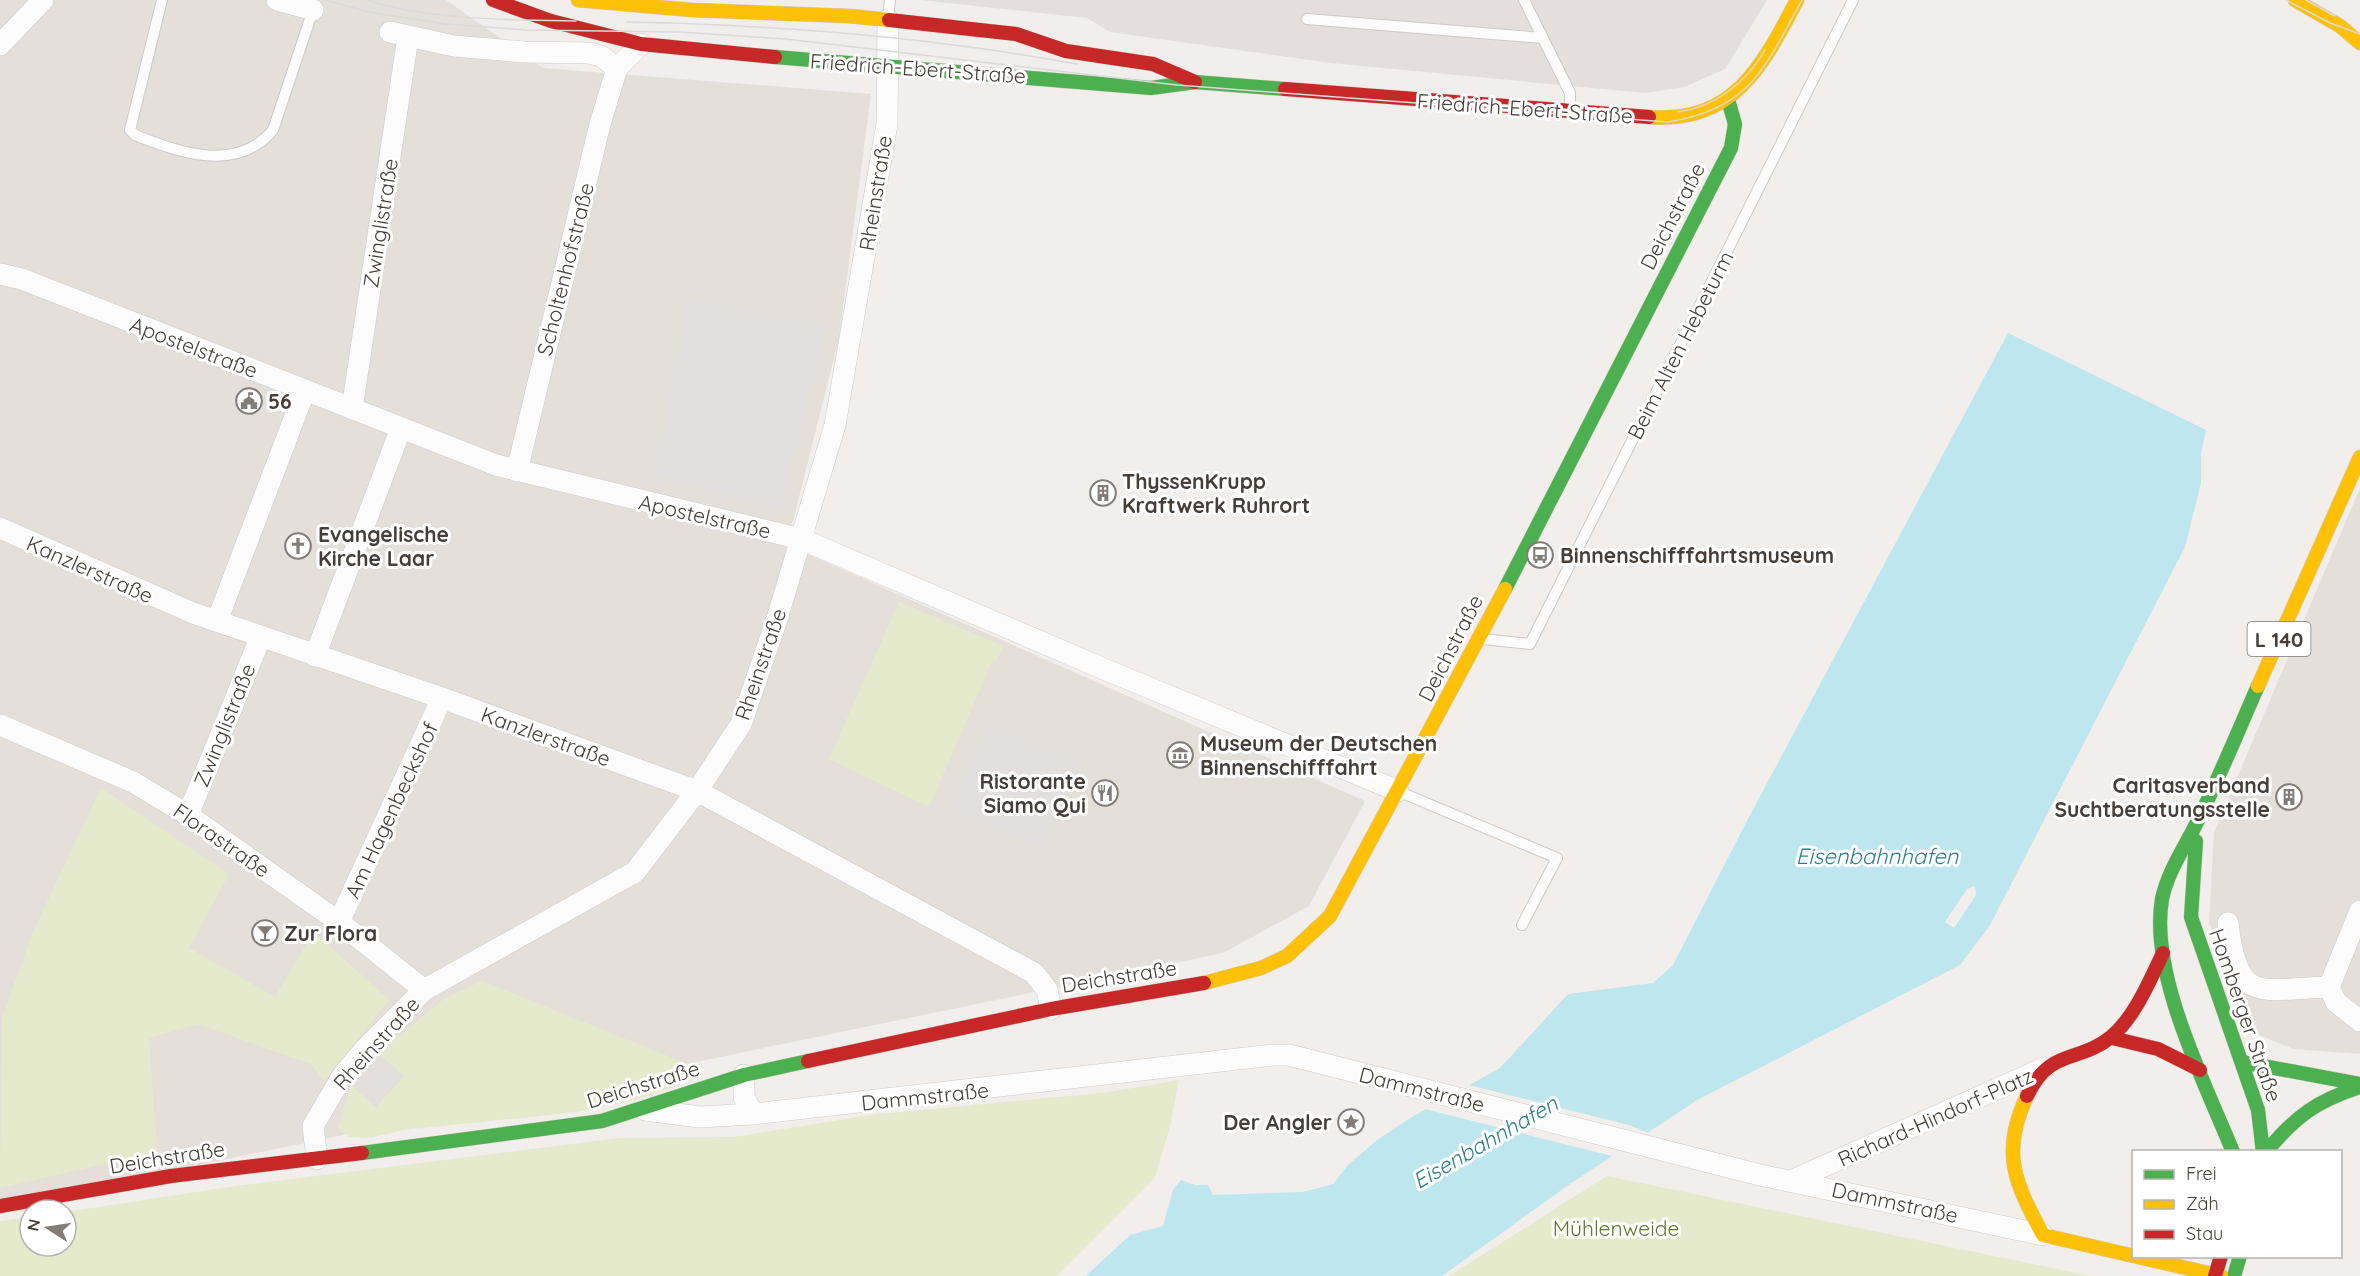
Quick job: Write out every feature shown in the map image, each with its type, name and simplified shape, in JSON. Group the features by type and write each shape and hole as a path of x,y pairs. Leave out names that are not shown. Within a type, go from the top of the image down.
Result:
{"main road":[{"name":"Friedrich-Ebert-Straße","path":"493,0 551,21 640,44 1151,88 1195,82 1669,118 1699,114 1728,100 1746,84 1764,61 1797,0"},
{"name":"Friedrich-Ebert-Straße","path":"578,0 681,9 849,16 889,10 1016,34 1066,51 1154,64 1195,82"},
{"path":"2295,0 2360,37"},
{"path":"2307,0 2353,18"},
{"path":"2340,26 2360,43"},
{"name":"Deichstraße","path":"0,1206 171,1176 317,1159 602,1120 641,1110 744,1075 1051,1009 1216,981 1261,968 1287,956 1330,916 1479,639 1731,148 1734,124 1728,100"},
{"name":"Homberger Straße","path":"2232,1150 2179,1012 2163,953 2162,900 2175,862 2198,821 2360,457"},
{"name":"Homberger Straße","path":"2198,821 2191,917 2198,943 2258,1110 2265,1150"},
{"path":"2163,953 2151,980 2112,1038 2146,1043 2182,1058 2200,1070"},
{"name":"Richard-Hindorf-Platz","path":"2043,1235 2013,1176 2009,1155 2011,1135 2018,1115 2032,1086 2045,1068 2112,1038"},
{"path":"2242,1062 2360,1086"},
{"path":"2267,1150 2304,1110 2322,1099 2360,1086"},
{"name":"Dammstraße","path":"2043,1235 2132,1256"},
{"name":"Dammstraße","path":"2143,1258 2221,1276"},
{"path":"2215,1276 2221,1258"},
{"path":"2234,1276 2240,1258"}],"street":[{"path":"0,45 44,0"},
{"path":"277,0 313,10"},
{"name":"Rheinstraße","path":"317,1159 314,1126 330,1096 364,1050 424,990 634,872 697,791 745,715 836,425 887,124 889,10"},
{"name":"Zwinglistraße","path":"352,409 399,34 491,50 589,53 601,56 617,68"},
{"path":"617,68 640,44"},
{"name":"Scholtenhofstraße","path":"517,471 600,124 617,68"},
{"name":"Apostelstraße","path":"0,274 22,279 352,409 517,471 801,538 1115,674 1398,791"},
{"path":"217,621 305,390"},
{"path":"315,656 401,428"},
{"name":"Kanzlerstraße","path":"0,528 149,596 315,656 442,698 697,791 1034,973 1047,990 1051,1009"},
{"name":"Zwinglistraße","path":"188,814 261,636"},
{"name":"Am Hagenbeckshof","path":"339,922 442,698"},
{"name":"Florastraße","path":"0,725 133,782 188,814 339,922 424,990"},
{"path":"2360,911 2329,987 2336,1002 2360,1021"},
{"path":"2228,922 2232,956 2241,978 2257,988 2284,990 2329,987"},
{"name":"Dammstraße","path":"641,1110 700,1117 753,1114 1289,1055 1760,1175 1793,1180 2043,1235"},
{"name":"Richard-Hindorf-Platz","path":"1793,1180 2045,1068"},
{"path":"744,1075 744,1097 753,1114"}],"lane":[{"path":"162,0 130,130 135,135 195,156 237,153 266,139 273,130 313,10"},
{"path":"1524,0 1570,93 1570,112"},
{"name":"Beim Alten Hebeturm","path":"1479,639 1530,644 1854,0"},
{"path":"1307,19 1543,38"},
{"path":"1398,791 1557,858 1522,925"}],"shaded area":[{"path":"0,0 446,0 543,68 871,94 839,338 787,545 1365,801 1309,906 1223,953 39,1198 18,1198 18,1202 0,1206"},
{"path":"921,0 1767,0 1725,69 1684,87 1646,93 1331,63 1110,32 1087,18"},
{"path":"686,299 828,327 782,508 653,475"},
{"path":"2360,488 2360,1054 2293,1049 2259,1035 2209,923 2214,832"},
{"path":"988,723 1080,762 1043,848 951,809"},
{"path":"379,1054 404,1076 376,1107 351,1085"}],"green space":[{"path":"899,602 1003,646 997,660 993,659 929,807 829,759"},
{"path":"101,788 229,874 189,948 275,997 314,932 389,1000 324,1081 311,1064 198,1024 149,1038 157,1152 0,1188 2,1018 33,932"},
{"path":"482,981 680,1061 696,1079 636,1100 578,1112 403,1130 370,1138 348,1137 338,1128 351,1085 376,1107 404,1076 379,1054 444,999"},
{"path":"1179,1080 1170,1126 1155,1178 1057,1276 0,1276 0,1221 18,1219 18,1258 78,1258 78,1210 235,1186 619,1138 734,1137 869,1115 1109,1092"},
{"name":"Mühlenweide","path":"1607,1176 1636,1182 2091,1276 1449,1276"}],"water":[{"name":"Eisenbahnhafen","path":"2008,333 2206,430 2201,453 2201,483 2185,547 1990,925 1960,965 1697,1100 1567,1186 1442,1276 1086,1276 1130,1235 1163,1226 1173,1190 1181,1180 1195,1185 1208,1185 1213,1195 1303,1192 1333,1184 1348,1165 1377,1140 1412,1117 1500,1068 1568,994 1653,983 1673,965 1750,815"}],"pier":[{"path":"1975,886 1976,895 1954,928 1945,922 1967,889"},
{"path":"1465,1084 1629,1125 1651,1134 1616,1157 1421,1108"}],"tram line":[{"path":"324,0 369,12 445,24 527,30 679,32 786,39 1177,85 1668,122 1696,116 1719,107 1737,95 1765,65 1802,0"},
{"path":"367,0 416,12 470,18 576,21"},
{"path":"2286,0 2330,23 2360,34"},
{"path":"2306,0 2335,16"},
{"path":"627,22 797,29 853,34 966,46 1077,64"},
{"path":"1678,112 1705,105 1728,92 1749,73 1765,50"}],"traffic: fast":[{"path":"775,57 1151,88 1195,82 1285,89"},
{"path":"1505,589 1731,148 1735,124 1728,100"},
{"path":"2232,1150 2182,1028 2171,994 2160,929 2162,899 2168,878 2214,787 2258,686"},
{"path":"2196,841 2191,917 2258,1110 2263,1150"},
{"path":"362,1153 602,1121 744,1075 808,1061"},
{"path":"2242,1062 2360,1084"},
{"path":"2268,1150 2307,1112 2331,1098 2360,1087"},
{"path":"2234,1276 2239,1258"}],"traffic: slow":[{"path":"578,0 692,10 849,16 889,20"},
{"path":"1649,117 1678,117 1703,111 1724,100 1742,86 1771,47 1797,0"},
{"path":"2295,0 2340,26 2360,43"},
{"path":"2258,686 2360,457"},
{"path":"1204,983 1261,968 1287,956 1330,916 1505,589"},
{"path":"2027,1096 2014,1134 2014,1167 2025,1199 2043,1235 2132,1256"},
{"path":"2143,1258 2221,1276"}],"traffic: jam":[{"path":"493,0 551,21 641,44 775,57"},
{"path":"889,20 1016,34 1066,51 1153,64 1195,82"},
{"path":"1285,89 1649,117"},
{"path":"2027,1096 2045,1070 2065,1058 2099,1045 2120,1029 2141,998 2163,953"},
{"path":"808,1061 1051,1009 1204,983"},
{"path":"2112,1038 2158,1049 2200,1070"},
{"path":"0,1206 171,1176 362,1153"},
{"path":"2215,1276 2220,1258"}],"place":[{"name":"56","path":"249,401"},
{"name":"ThyssenKrupp Kraftwerk Ruhrort","path":"1103,493"},
{"name":"Evangelische Kirche Laar","path":"298,546"},
{"name":"Binnenschifffahrtsmuseum","path":"1540,555"},
{"name":"Museum der Deutschen Binnenschifffahrt","path":"1180,755"},
{"name":"Ristorante Siamo Qui","path":"1105,793"},
{"name":"Caritasverband Suchtberatungsstelle","path":"2289,797"},
{"name":"Zur Flora","path":"265,933"},
{"name":"Der Angler","path":"1351,1122"}]}
